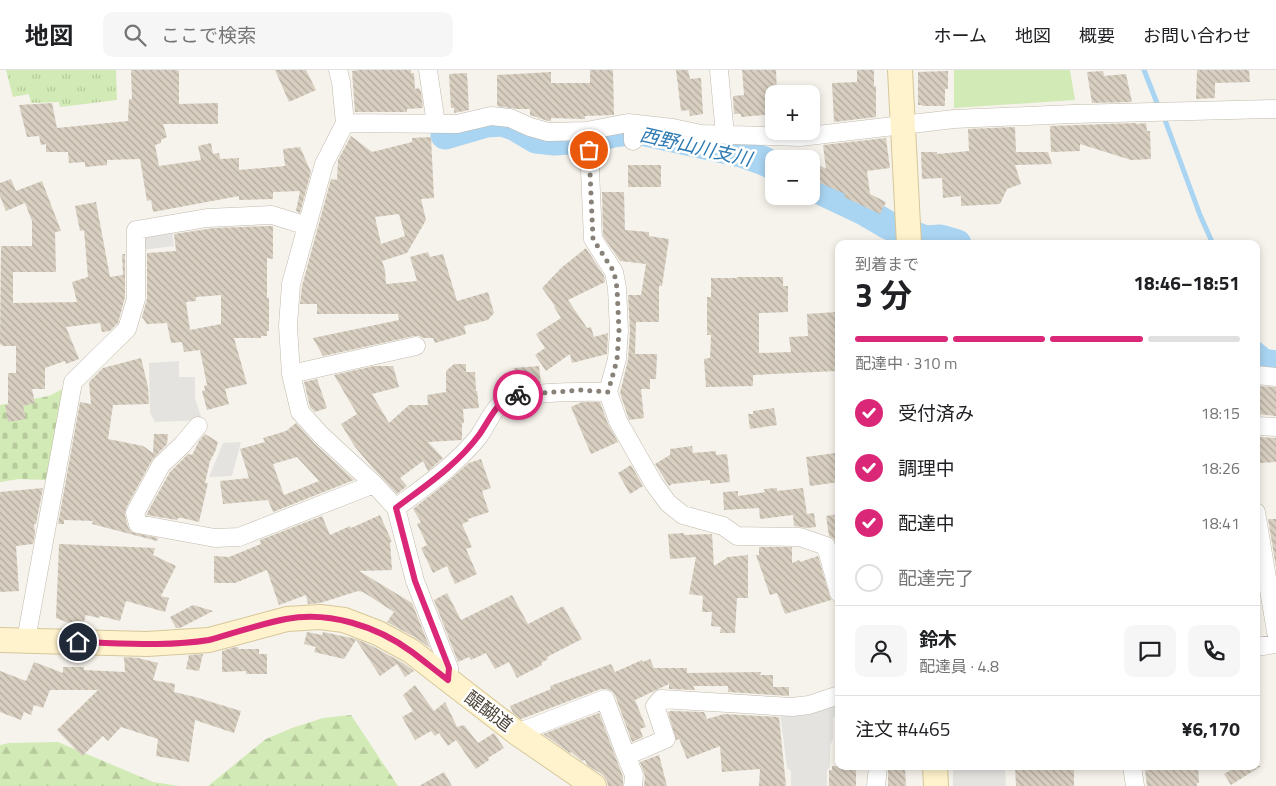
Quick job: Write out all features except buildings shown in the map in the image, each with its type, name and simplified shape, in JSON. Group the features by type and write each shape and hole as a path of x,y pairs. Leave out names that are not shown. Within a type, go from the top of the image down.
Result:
{"main road":[{"path":"900,70 908,236"},
{"name":"醍醐道","path":"0,640 147,644 197,642 287,619 320,617 344,620 378,632 411,651 517,733 594,786"},
{"path":"935,770 936,786"}],"street":[{"path":"338,70 345,123 324,164 290,284 288,326 291,374 300,412 396,508 415,581 449,668 448,680"},
{"path":"428,70 436,124"},
{"path":"719,70 725,135"},
{"path":"345,123 457,124 491,116 510,118 530,127 548,132 672,128 701,134 800,137 954,119 1063,114 1276,109"},
{"path":"586,131 589,147 593,239 614,272 617,288 619,331 617,360 608,392 618,422 654,484 668,504 683,515 723,526 737,536 800,537 826,546 835,579"},
{"path":"26,640 73,382 126,330 136,299 136,230 207,218 272,215 307,226"},
{"path":"291,374 416,346"},
{"path":"1260,376 1276,378"},
{"path":"396,508 467,450 501,402 512,396 522,395 580,390 608,392"},
{"path":"198,426 161,465 135,514 138,524 173,532 215,538 239,537 374,484"},
{"path":"1260,426 1276,427"},
{"path":"1260,536 1276,632"},
{"path":"1260,646 1276,644"},
{"path":"626,756 666,739 655,706 661,699 792,707 835,696"},
{"path":"517,733 605,699 634,775 634,786"},
{"path":"876,786 878,770"},
{"path":"1133,770 1135,786"}],"green space":[{"path":"6,70 116,70 117,100 60,107 59,102 31,103 29,94 13,97"},
{"path":"954,70 1070,70 1075,100 954,108"},
{"path":"66,387 47,480 19,479 0,482 0,405 49,396"},
{"path":"351,715 398,786 208,786 266,739 323,718"},
{"path":"58,742 153,782 180,786 0,786 0,745 9,743"}],"shaded area":[{"path":"172,230 174,246 142,250 141,240 148,233"},
{"path":"179,361 179,377 195,377 195,398 202,420 155,422 150,413 149,363"},
{"path":"241,442 232,476 209,477 223,443"},
{"path":"835,706 827,786 791,786 791,771 787,768 780,713 820,710"},
{"path":"953,770 1005,770 1006,786 953,786"}],"waterway":[{"path":"1144,70 1159,108"},
{"path":"1165,120 1211,240"},
{"name":"西野山川支川","path":"445,135 486,123 502,122 514,126 536,139 555,141 597,138 613,133 637,130 742,153 765,162"},
{"name":"西野山川支川","path":"820,190 864,211 888,225 925,240"},
{"name":"西野山川支川","path":"925,240 943,240"},
{"path":"1260,345 1276,358"},
{"name":"西野山川支川","path":"1260,363 1276,365"}],"way so far":[{"path":"518,395 580,390 608,392 617,360 619,331 617,288 614,272 593,239 589,150"}],"route":[{"path":"78,642 147,644 197,642 287,619 320,617 344,620 378,632 411,651 448,680 449,668 415,581 396,508 467,450 501,402 518,395"}]}
